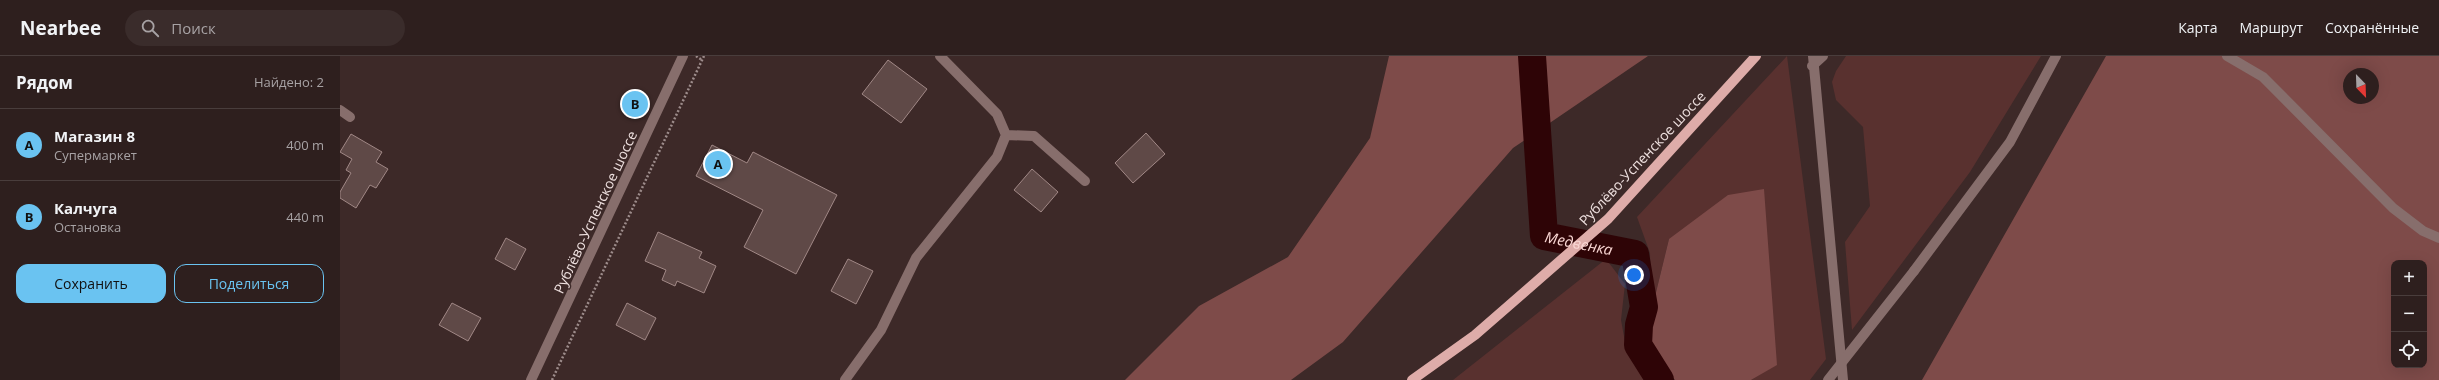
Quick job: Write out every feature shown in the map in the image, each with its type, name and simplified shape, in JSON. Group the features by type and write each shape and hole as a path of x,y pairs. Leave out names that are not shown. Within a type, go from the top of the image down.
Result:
{"main road":[{"name":"Рублёво-Успенское шоссе","path":"1412,380 1475,335 1608,219 1756,56"}],"street":[{"name":"Рублёво-Успенское шоссе","path":"531,380 683,56"},
{"path":"845,380 881,330 916,258 997,157 1006,136 997,114 940,56"},
{"path":"1823,56 1812,61 1843,380"},
{"path":"1828,380 1914,271 2010,142 2056,56"},
{"path":"2227,56 2263,77 2393,208 2423,231 2439,238"},
{"path":"340,110 350,117"},
{"path":"1006,136 1034,136 1085,181"}],"path":[{"path":"696,56 702,60"},
{"path":"552,380 704,56"}],"shaded area":[{"path":"1389,56 1648,56 1513,148 1343,342 1291,380 1125,380 1199,306 1288,257 1370,138"},
{"path":"1787,56 1826,359 1810,380 1751,380 1777,364 1669,239 1651,313 1650,253 1637,217"},
{"path":"1846,56 2041,56 1970,172 1852,330 1845,242 1870,206 1863,127 1836,100 1832,82 1836,71"},
{"path":"2106,56 2439,56 2439,380 1922,380"},
{"path":"1764,189 1777,365 1751,380 1675,380 1650,351 1651,313 1669,239 1728,195"},
{"path":"1606,259 1625,284 1621,320 1627,353 1647,380 1453,380"}],"building":[{"path":"888,60 927,89 901,123 862,94"},
{"path":"1146,133 1165,154 1133,183 1115,163"},
{"path":"351,134 382,152 376,162 388,169 376,188 370,185 356,208 340,198 340,192 351,173 346,170 352,159 340,152"},
{"path":"712,145 747,163 753,152 837,195 796,274 744,247 763,210 696,176"},
{"path":"1032,169 1058,192 1041,212 1014,190"},
{"path":"658,232 702,252 699,258 716,266 704,293 677,281 675,286 662,280 666,270 645,261"},
{"path":"506,238 526,249 515,270 495,259"},
{"path":"848,259 873,271 856,304 831,291"},
{"path":"452,303 481,318 468,341 439,325"},
{"path":"627,303 656,318 645,340 616,325"}],"waterway":[{"name":"Медвенка","path":"1532,56 1544,236 1635,254 1644,307 1639,325 1638,345 1660,380"}],"place":[{"name":"Калчуга","path":"635,104"},
{"name":"Магазин 8","path":"718,164"}]}
